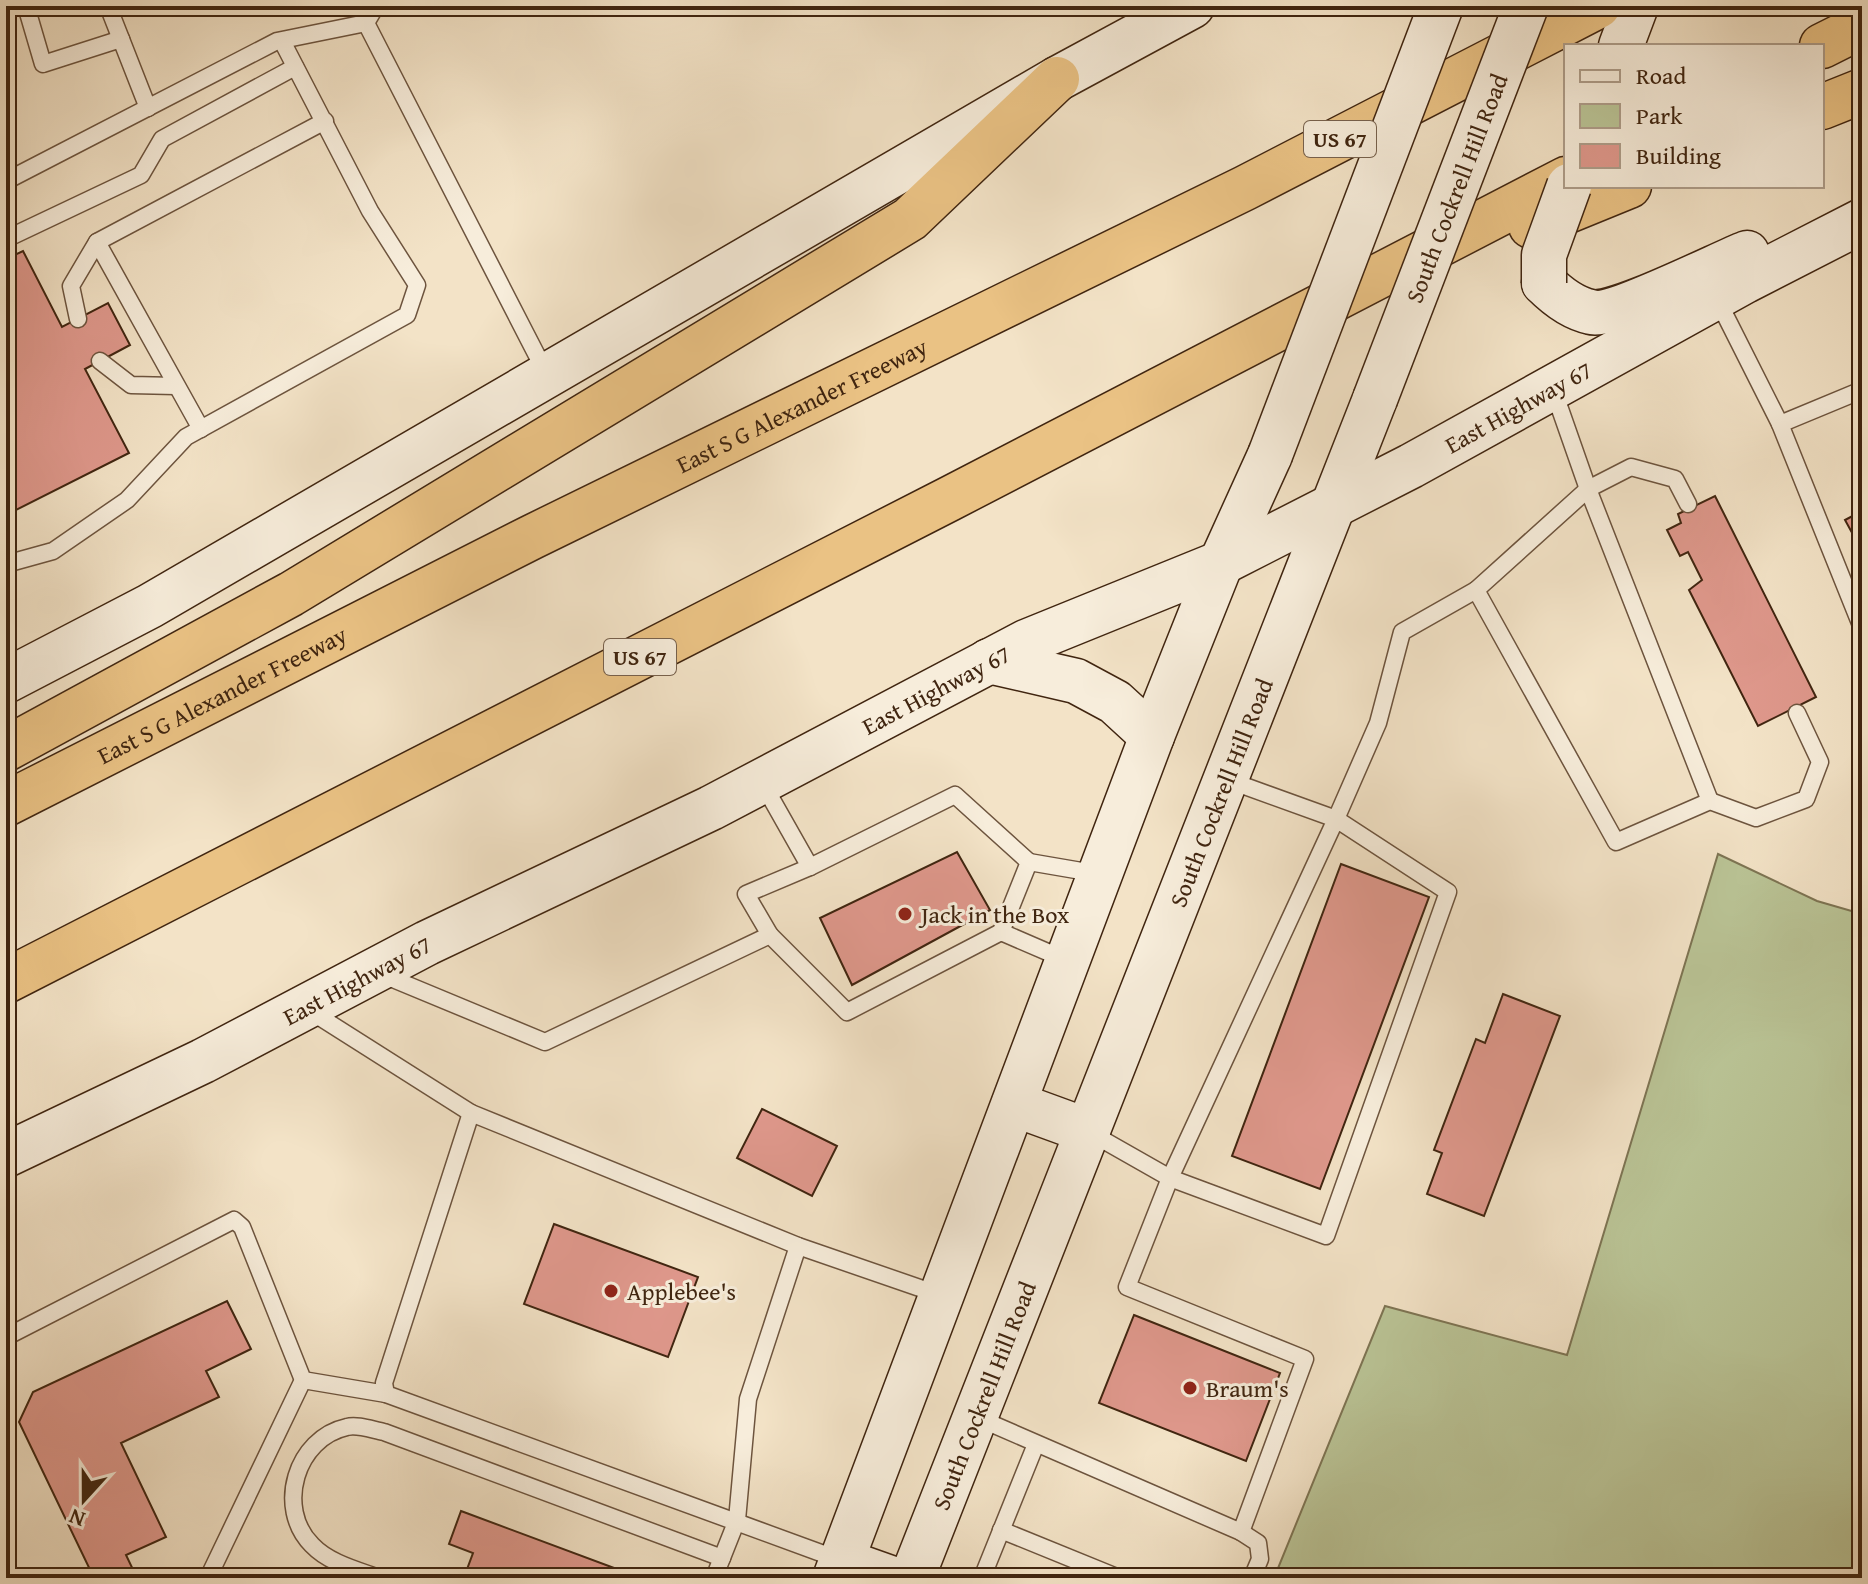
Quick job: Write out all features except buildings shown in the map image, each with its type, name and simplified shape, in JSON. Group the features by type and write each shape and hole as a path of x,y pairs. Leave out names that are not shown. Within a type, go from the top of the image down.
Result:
{"highway":[{"path":"1531,21 1579,6"},
{"name":"East S G Alexander Freeway","path":"6,804 532,537 1245,188 1531,21 1598,6"},
{"path":"1824,45 1862,26"},
{"path":"6,749 291,594 910,219 1057,79"},
{"path":"1824,106 1862,91"},
{"name":"US 67","path":"6,981 1274,332 1564,180"},
{"path":"1274,332 1624,188"}],"main road":[{"path":"6,681 150,606 547,376 1057,79 1149,16 1192,6"},
{"path":"890,1578 838,1569 1152,736 1221,563 1270,455 1441,6"},
{"path":"1622,44 1636,6"},
{"name":"South Cockrell Hill Road","path":"912,1578 1375,399 1531,21"},
{"path":"1568,188 1544,255 1544,283 1559,298 1593,313 1625,307 1756,249 1824,241"},
{"name":"East Highway 67","path":"6,1155 203,1061 375,971 762,781 1026,642 1221,563 1411,466 1716,297 1862,221"},
{"path":"989,661 1076,681 1115,702 1152,736"},
{"path":"1014,1104 1088,1131"}],"lane":[{"path":"26,6 43,64 121,39"},
{"path":"108,6 148,108"},
{"path":"6,181 282,41 366,23 376,6"},
{"path":"366,23 547,376"},
{"path":"6,564 53,551 127,500 186,437 407,315 417,285 370,211 282,41"},
{"path":"6,239 141,175 162,139 295,67"},
{"path":"78,319 71,286 97,242 325,121"},
{"path":"97,242 201,429"},
{"path":"1716,297 1780,424 1862,628"},
{"path":"100,361 131,385 176,386"},
{"path":"1553,387 1588,489 1710,801"},
{"path":"1780,424 1862,390"},
{"path":"1241,1532 1305,1359 1127,1287 1170,1178 1378,723 1402,632 1476,590 1588,489 1631,467 1675,479 1688,504"},
{"path":"1476,590 1616,842 1710,801 1756,818 1806,799 1820,762 1797,713"},
{"path":"1088,1131 1170,1178 1326,1236 1448,892 1336,819 1226,779"},
{"path":"762,781 810,867"},
{"path":"1029,862 1001,932 847,1012 770,935 746,894 810,867 955,795 1029,862 1100,874"},
{"path":"1001,932 1068,960"},
{"path":"375,971 545,1042 770,935"},
{"path":"304,1008 471,1113 798,1246 941,1296"},
{"path":"386,1394 384,1383 471,1113"},
{"path":"6,1337 234,1220 242,1227 303,1380 208,1578"},
{"path":"714,1578 737,1520 748,1399 798,1246"},
{"path":"303,1380 386,1394 737,1520 838,1569"},
{"path":"975,1417 1241,1532 1258,1543 1261,1551 1252,1578"},
{"path":"379,1578 342,1565 311,1545 294,1512 295,1473 316,1441 348,1426 384,1432 722,1558"},
{"path":"982,1578 1036,1444"},
{"path":"1001,1530 1119,1578"}],"green space":[{"path":"1718,854 1817,901 1862,914 1862,1578 1274,1578 1385,1306 1567,1355"}],"place":[{"name":"Jack in the Box","path":"905,914"},
{"name":"Applebee's","path":"611,1291"},
{"name":"Braum's","path":"1190,1388"}]}
